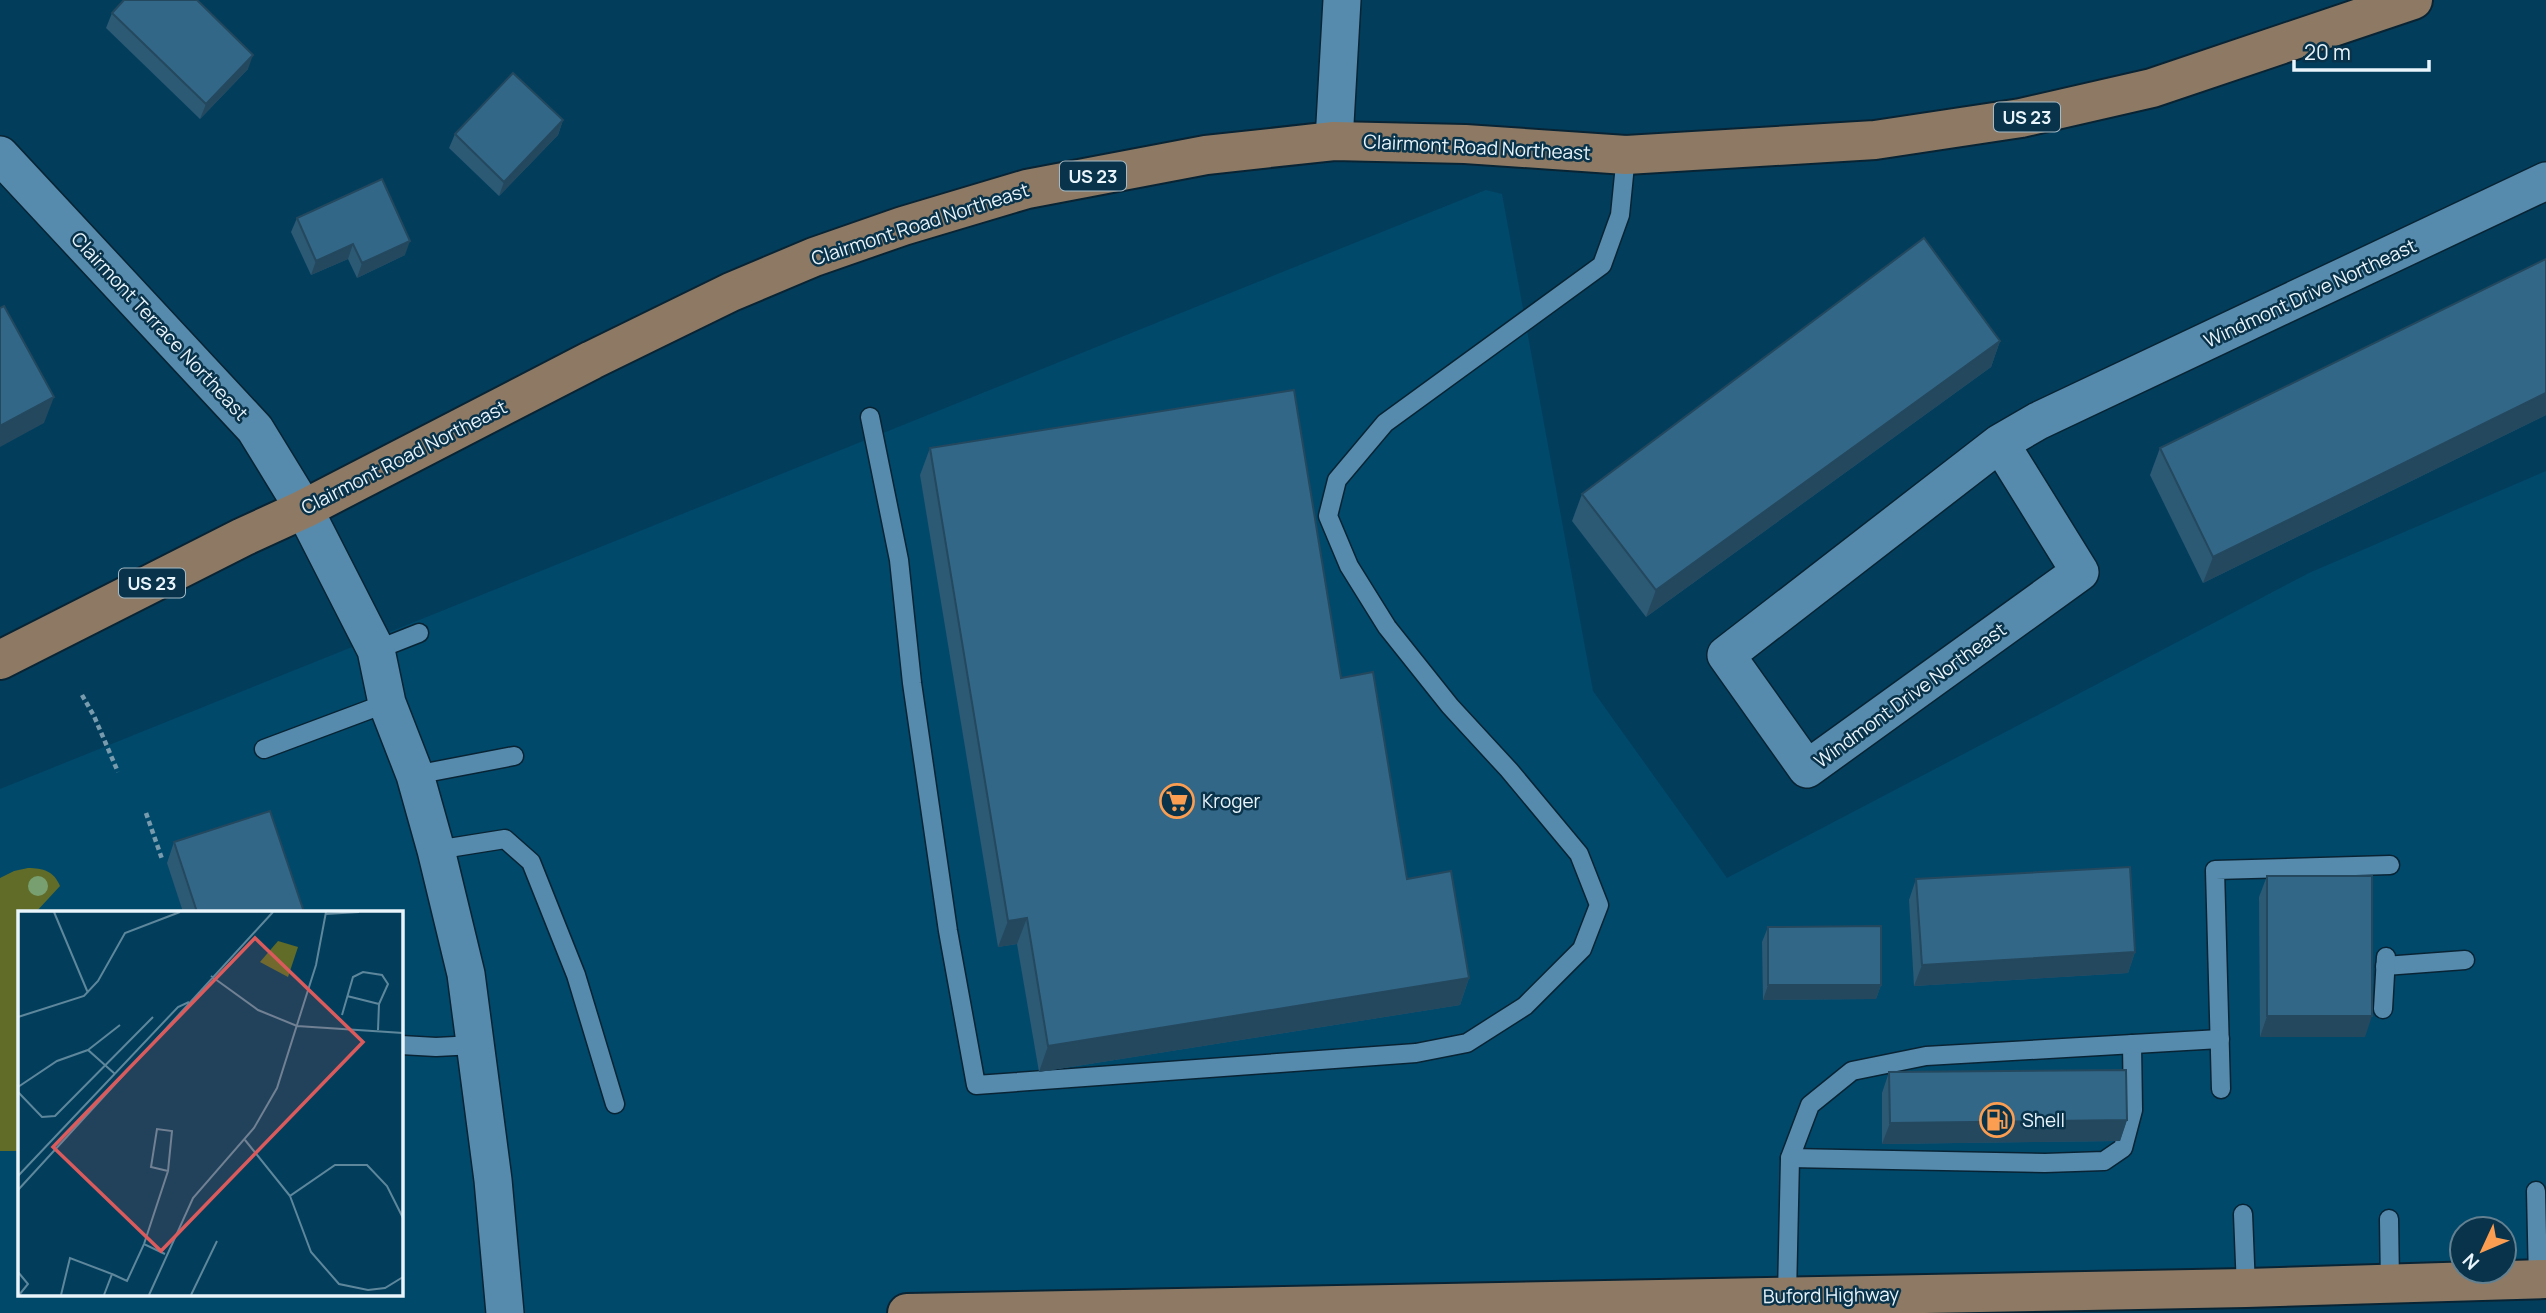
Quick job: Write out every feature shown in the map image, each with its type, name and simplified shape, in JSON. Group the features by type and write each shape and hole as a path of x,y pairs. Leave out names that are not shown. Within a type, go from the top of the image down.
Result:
{"main road":[{"name":"Clairmont Road Northeast","path":"0,660 731,292 814,257 903,226 1027,189 1206,155 1334,141 1465,144 1626,155 1875,140 2021,118 2152,88 2413,0"},
{"name":"Buford Highway","path":"907,1313 2542,1280"}],"street":[{"path":"1334,141 1342,0"},
{"name":"Clairmont Terrace Northeast","path":"0,155 245,416 304,509 376,649 387,702 415,775 436,849 466,974 493,1180 505,1313"},
{"name":"Windmont Drive Northeast","path":"2000,443 2080,572 1807,769 1726,655 2000,443 2038,421 2546,181"}],"lane":[{"path":"870,417 899,561 912,683 948,931 976,1086 1416,1053 1467,1043 1525,1006 1582,949 1599,905 1579,854 1509,770 1450,706 1387,627 1349,566 1328,516 1337,481 1385,423 1602,265 1620,215 1626,155"},
{"path":"376,649 419,633"},
{"path":"264,748 387,702"},
{"path":"415,775 514,756"},
{"path":"436,849 505,839 531,862 576,975 615,1104"},
{"path":"2221,1089 2216,870 2390,865"},
{"path":"2383,1009 2386,961 2465,960"},
{"path":"1787,1295 1790,1157 1810,1105 1852,1071 1926,1056 2220,1039"},
{"path":"1790,1157 2045,1163 2104,1161 2123,1148 2133,1110 2133,1044"},
{"path":"402,1045 475,1045"},
{"path":"2536,1191 2542,1280"},
{"path":"2243,1214 2246,1288"},
{"path":"2389,1219 2390,1283"}],"path":[{"path":"82,695 118,772"},
{"path":"146,813 162,859"}],"shaded area":[{"path":"1486,190 1502,194 1593,691 1727,878 2309,573 2546,471 2546,1268 2518,1270 2518,1215 2448,1215 2448,1276 1976,1313 0,1313 0,789"}],"green space":[{"path":"28,868 47,871 55,877 60,886 37,911 18,911 18,1151 0,1151 0,878"}],"building":[{"path":"124,0 197,0 253,55 206,104 112,13"},
{"path":"513,73 563,120 504,182 455,134"},
{"path":"382,179 410,241 362,263 353,244 316,261 297,218"},
{"path":"1924,238 2000,341 1656,590 1582,494"},
{"path":"2546,259 2546,393 2213,557 2160,448"},
{"path":"4,306 54,397 0,426 0,308"},
{"name":"Kroger","path":"1294,390 1341,678 1373,672 1407,879 1451,871 1469,978 1048,1046 1027,918 1008,921 930,448"},
{"path":"270,811 304,911 197,911 174,842"},
{"path":"2130,867 2135,952 1922,965 1916,879"},
{"path":"2267,876 2372,876 2372,1016 2267,1016"},
{"path":"1881,926 1881,985 1768,985 1768,927"},
{"path":"2126,1070 2127,1120 1890,1123 1889,1072"}],"place":[{"name":"Kroger","path":"1177,801"},
{"name":"Shell","path":"1997,1120"}]}
